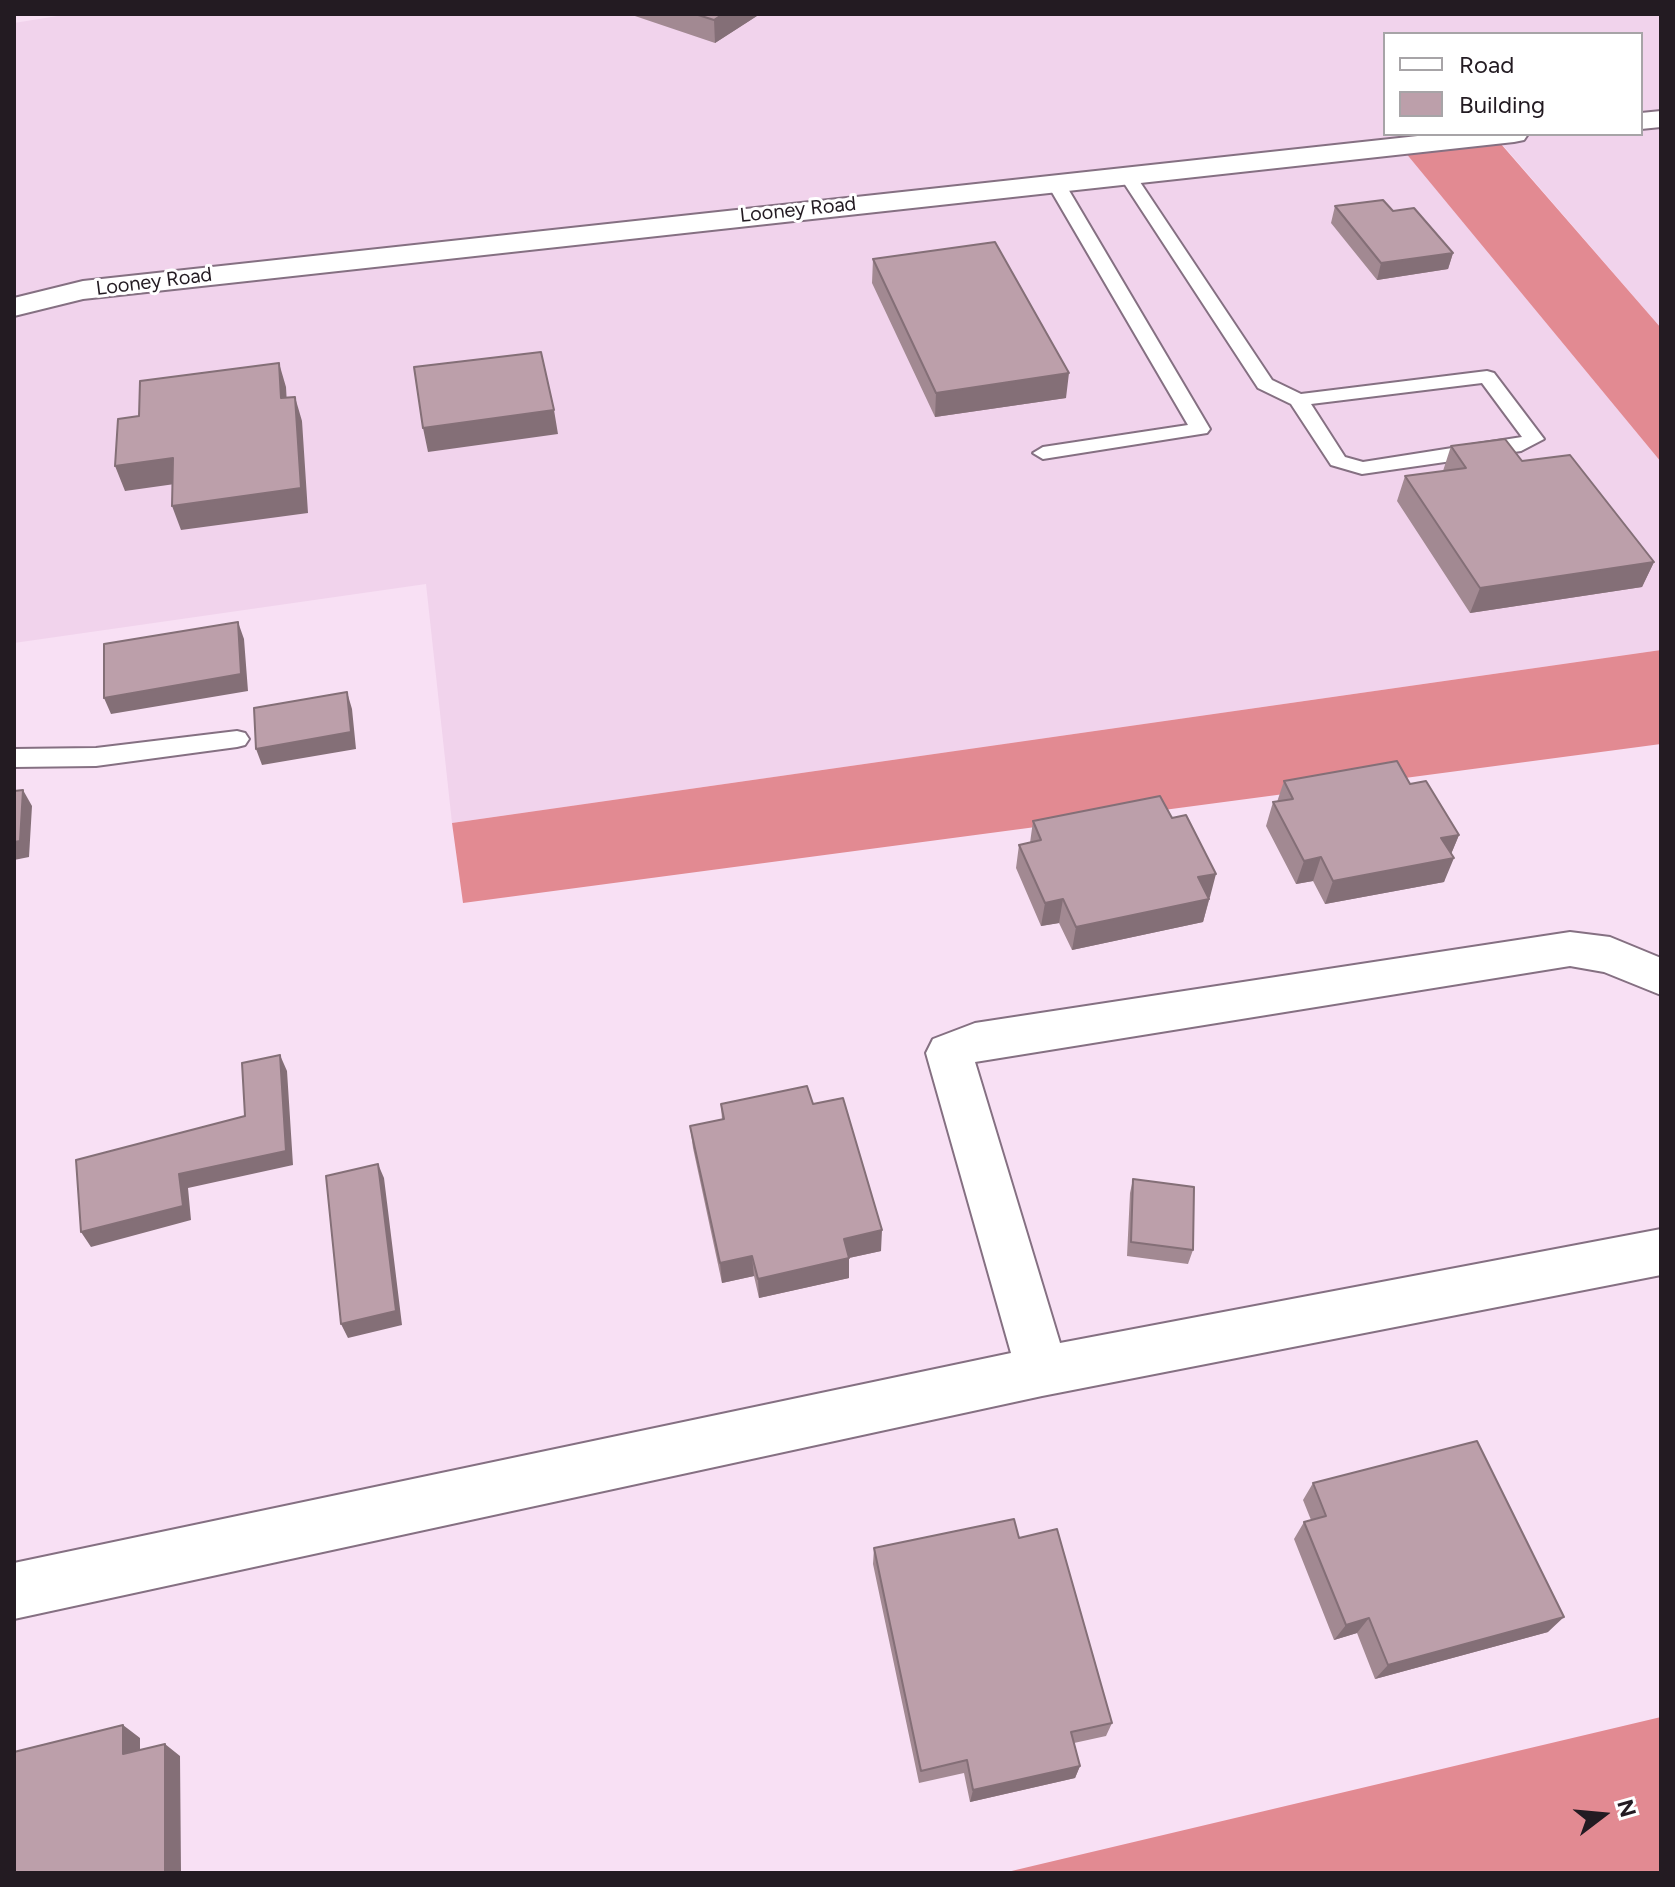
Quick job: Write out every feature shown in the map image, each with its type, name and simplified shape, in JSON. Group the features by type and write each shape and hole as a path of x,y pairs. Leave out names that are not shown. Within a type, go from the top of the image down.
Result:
{"street":[{"name":"Looney Road","path":"14,290 83,290 1495,136"},
{"name":"Looney Road","path":"14,307 83,290"},
{"path":"1042,1371 949,1053 975,1042 1003,1037 1570,949 1610,955 1661,977"},
{"path":"14,1591 1042,1371 1661,1252"}],"lane":[{"path":"1126,174 1265,384 1298,400 1338,461 1362,468 1521,445 1534,439 1487,377 1298,400"},
{"path":"1043,453 1200,429 1055,182"},
{"path":"14,758 96,757 237,739"}],"shaded area":[{"path":"70,14 1661,14 1661,328 1495,136 1401,146 1661,462 1661,650 452,823 426,584 14,643 14,23"},
{"path":"1494,136 1661,328 1661,462 1400,146"},
{"path":"1661,650 1661,744 463,903 452,823"},
{"path":"1661,1717 1661,1873 1003,1873"}],"building":[{"path":"695,14 723,14 714,20"},
{"path":"1383,200 1393,211 1414,208 1453,253 1381,263 1335,206"},
{"path":"995,242 1069,373 936,393 873,259"},
{"path":"541,352 554,410 423,428 414,367"},
{"path":"279,363 281,398 295,397 301,488 172,506 173,458 115,466 118,419 139,416 140,381"},
{"path":"1505,439 1522,461 1570,455 1654,562 1480,588 1405,476 1466,468 1451,446"},
{"path":"238,622 241,674 104,698 104,644"},
{"path":"347,692 351,732 256,749 254,708"},
{"path":"1397,761 1410,784 1426,781 1459,835 1441,838 1454,858 1333,881 1321,857 1304,861 1273,802 1293,799 1284,781"},
{"path":"23,790 20,841 14,842 14,791"},
{"path":"1160,796 1172,818 1186,815 1216,874 1198,877 1209,899 1076,927 1063,899 1045,903 1019,845 1041,840 1033,821"},
{"path":"280,1055 286,1151 179,1174 183,1206 81,1232 76,1160 245,1116 242,1063"},
{"path":"807,1086 813,1104 843,1098 882,1230 844,1239 849,1258 758,1279 752,1256 720,1263 690,1126 724,1119 721,1104"},
{"path":"378,1164 396,1311 341,1324 326,1176"},
{"path":"1133,1179 1194,1187 1193,1250 1131,1242"},
{"path":"1477,1441 1564,1617 1388,1665 1369,1618 1346,1625 1304,1522 1326,1516 1313,1483"},
{"path":"1014,1519 1019,1538 1057,1529 1112,1723 1071,1732 1080,1766 973,1790 967,1760 921,1771 874,1548"},
{"path":"123,1725 123,1754 165,1744 165,1873 14,1873 14,1752"}]}
